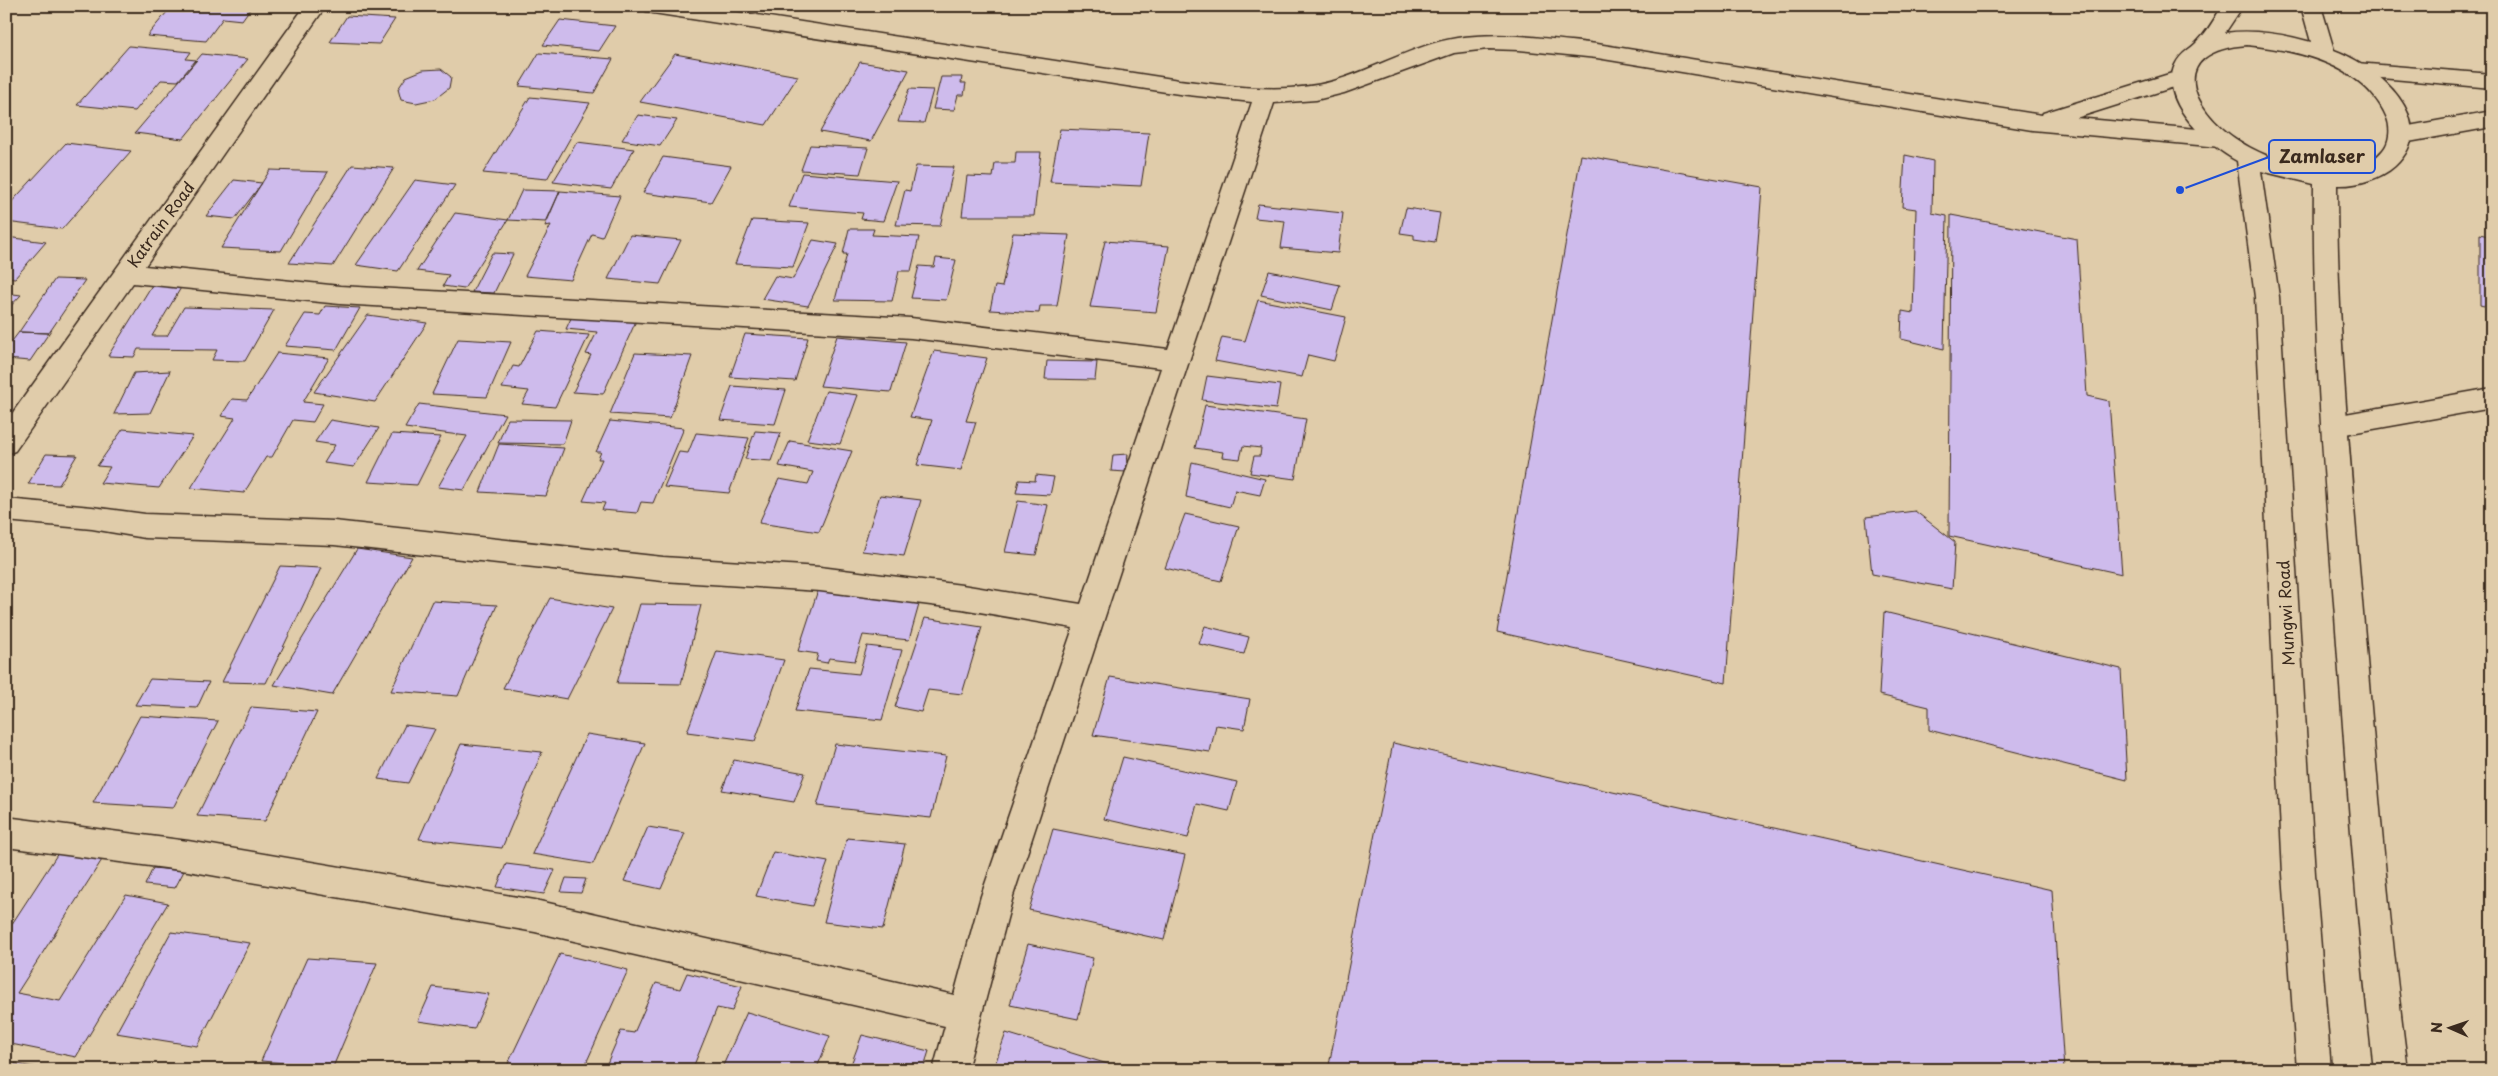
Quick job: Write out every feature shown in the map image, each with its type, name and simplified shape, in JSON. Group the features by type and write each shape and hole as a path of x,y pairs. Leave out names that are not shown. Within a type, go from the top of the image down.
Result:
{"street":[{"name":"Katrain Road","path":"6,443 316,6"},
{"path":"653,6 1179,87 1265,97 1294,96 1337,87 1408,60 1463,44 1524,43 1597,51 2032,122 2220,139"},
{"path":"2206,46 2233,6"},
{"path":"2311,6 2325,54"},
{"path":"2247,38 2299,44 2325,54 2356,70 2376,86 2391,102 2400,119 2402,136 2396,153 2381,167 2356,175 2326,177 2274,167 2248,156 2220,139 2194,112 2185,97 2182,77 2185,65 2194,54 2206,46 2225,40 2247,38"},
{"path":"2356,70 2492,81"},
{"path":"2032,122 2097,105 2182,77"},
{"path":"950,1070 997,896 1265,97"},
{"path":"2402,136 2492,118"},
{"name":"Mungwi Road","path":"2248,156 2266,298 2298,864 2314,1070"},
{"path":"2326,177 2325,271 2334,426 2375,944 2390,1070"},
{"path":"125,273 340,295 780,322 910,328 1178,360"},
{"path":"2334,426 2492,398"},
{"path":"6,510 92,518 144,526 334,534 663,569 820,579 962,597 1090,618"},
{"path":"6,832 188,856 535,916 965,1014"}],"building":[{"path":"172,6 252,6 242,20 223,18 206,41 147,36"},
{"path":"347,16 395,19 379,44 330,42"},
{"path":"560,20 615,26 599,51 543,45"},
{"path":"129,46 191,52 186,59 196,60 178,81 161,80 135,111 77,105"},
{"path":"539,53 613,59 594,93 519,86"},
{"path":"202,54 248,59 183,139 135,133"},
{"path":"675,54 798,76 766,125 640,102"},
{"path":"860,62 909,70 871,141 820,132"},
{"path":"441,69 451,77 449,88 435,99 416,103 401,100 398,89 406,77 423,70"},
{"path":"941,77 962,77 961,83 966,83 964,95 958,95 954,110 933,109"},
{"path":"909,89 933,90 924,123 898,122"},
{"path":"530,97 590,103 547,179 483,173"},
{"path":"638,115 677,120 660,146 622,140"},
{"path":"1060,129 1149,133 1141,186 1050,182"},
{"path":"577,142 634,149 611,189 553,182"},
{"path":"66,143 131,151 62,229 6,222 6,208"},
{"path":"810,145 868,148 860,174 801,170"},
{"path":"1016,152 1041,152 1034,216 962,216 967,176 993,177 995,163 1015,163"},
{"path":"1581,155 1762,187 1726,683 1497,632"},
{"path":"1905,155 1933,161 1932,213 1947,216 1944,349 1901,339 1902,311 1913,313 1916,209 1902,207"},
{"path":"663,157 731,166 711,202 643,193"},
{"path":"352,165 394,168 333,266 289,263"},
{"path":"916,166 954,167 940,226 896,225 905,190 910,191"},
{"path":"270,170 328,172 281,251 221,248"},
{"path":"802,173 897,181 883,221 861,219 863,213 789,207"},
{"path":"234,180 262,183 235,219 206,216"},
{"path":"415,180 455,185 398,271 356,265"},
{"path":"522,190 560,191 546,222 508,220"},
{"path":"560,191 620,196 602,237 592,234 571,280 525,276 551,225 545,226"},
{"path":"1258,204 1343,213 1338,253 1281,248 1285,221 1255,218"},
{"path":"1406,208 1440,213 1435,242 1414,239 1414,235 1400,233"},
{"path":"455,213 508,220 464,289 443,286 449,275 417,271"},
{"path":"1951,215 2077,239 2087,396 2109,401 2122,574 1949,536"},
{"path":"752,220 809,223 793,267 735,264"},
{"path":"849,229 874,229 872,235 919,237 911,271 899,271 892,301 835,300 847,254 843,254"},
{"path":"1013,233 1069,235 1057,306 1040,306 1039,313 990,310 995,286 1002,287"},
{"path":"2480,234 2492,237 2492,308 2480,305"},
{"path":"630,235 681,240 660,284 608,279"},
{"path":"6,237 46,242 15,278 6,277"},
{"path":"813,240 838,244 808,306 762,299 775,276 793,279"},
{"path":"1105,241 1169,246 1156,312 1090,307"},
{"path":"492,253 513,254 494,293 472,292"},
{"path":"936,258 956,260 946,300 911,298 919,266 934,267"},
{"path":"1269,271 1340,285 1332,310 1261,295"},
{"path":"55,279 85,280 49,333 19,332"},
{"path":"152,285 182,286 152,336 167,336 184,307 274,310 245,361 212,360 217,350 138,349 134,357 108,356"},
{"path":"6,293 21,295 6,311"},
{"path":"1258,300 1346,317 1334,361 1308,355 1302,377 1215,361 1222,337 1245,341"},
{"path":"325,306 360,308 336,350 285,346 305,314 320,315"},
{"path":"368,315 427,323 375,402 314,392"},
{"path":"572,316 636,321 603,394 573,392 591,355 586,354 597,332 566,329"},
{"path":"538,331 589,335 555,407 522,404 529,391 502,388 513,366 519,367"},
{"path":"19,332 49,333 30,361 6,359 6,349"},
{"path":"745,334 808,338 795,381 730,377"},
{"path":"837,336 906,342 891,392 820,386"},
{"path":"458,339 511,342 487,397 432,394"},
{"path":"934,351 987,358 966,421 976,422 961,470 917,465 932,420 910,417"},
{"path":"277,353 329,358 303,402 323,404 313,422 293,420 272,457 266,457 244,493 191,488 235,418 221,416 232,399 247,400"},
{"path":"635,353 692,356 670,418 610,414"},
{"path":"1047,361 1097,362 1095,380 1045,379"},
{"path":"170,371 150,413 114,414 134,373"},
{"path":"1207,376 1280,385 1276,409 1202,400"},
{"path":"732,386 786,390 775,424 720,420"},
{"path":"826,391 858,395 840,444 807,440"},
{"path":"419,404 505,414 464,490 438,487 467,436 405,428"},
{"path":"1205,405 1306,419 1295,479 1250,473 1254,456 1260,456 1261,448 1243,446 1240,459 1222,457 1223,452 1195,448"},
{"path":"508,419 571,420 563,444 498,443"},
{"path":"330,420 379,428 354,467 324,463 335,445 315,442"},
{"path":"610,421 684,428 653,503 641,502 637,513 602,510 605,503 583,501 602,459 598,459 601,452 596,452"},
{"path":"123,429 193,436 159,488 100,483 110,467 97,466"},
{"path":"755,431 781,433 771,461 745,459"},
{"path":"696,433 749,438 729,493 664,487 679,452 688,453"},
{"path":"392,434 441,437 417,485 368,482"},
{"path":"790,441 852,451 819,532 759,523 779,479 808,484 813,472 779,466"},
{"path":"499,444 564,448 546,496 480,492"},
{"path":"46,454 77,455 59,485 28,484"},
{"path":"1128,454 1126,472 1111,471 1113,455"},
{"path":"1192,462 1265,479 1260,495 1235,490 1230,507 1186,497"},
{"path":"1036,475 1054,477 1050,495 1016,493 1019,480 1035,481"},
{"path":"880,495 921,500 904,556 862,551"},
{"path":"1018,501 1048,505 1036,555 1005,552"},
{"path":"1915,511 1955,542 1952,589 1872,574 1866,517"},
{"path":"1185,514 1239,526 1221,581 1165,568"},
{"path":"357,549 412,557 332,695 274,685"},
{"path":"280,566 321,568 266,683 222,682"},
{"path":"818,590 920,601 909,640 863,635 855,661 829,658 827,663 816,661 818,654 798,651"},
{"path":"550,598 612,609 567,699 503,688"},
{"path":"432,601 497,605 458,696 391,691"},
{"path":"640,604 701,605 681,684 617,683"},
{"path":"1884,612 2121,669 2127,780 1929,730 1929,707 1879,695"},
{"path":"925,618 982,627 962,694 928,690 921,712 895,707"},
{"path":"1205,626 1249,637 1244,654 1199,644"},
{"path":"867,646 902,650 882,720 795,711 809,669 859,674"},
{"path":"717,651 784,660 755,741 687,732"},
{"path":"1110,677 1250,699 1244,729 1216,725 1210,752 1093,735"},
{"path":"150,679 209,682 197,708 135,705"},
{"path":"251,707 317,712 265,821 197,816"},
{"path":"140,716 218,721 173,808 93,803"},
{"path":"405,725 435,729 408,783 378,779"},
{"path":"587,734 645,743 593,864 532,854"},
{"path":"1393,743 2052,890 2064,1070 1328,1070"},
{"path":"461,744 542,752 502,848 419,839"},
{"path":"835,744 946,756 931,818 817,806"},
{"path":"1123,757 1237,782 1229,811 1197,804 1188,838 1104,819"},
{"path":"734,760 805,773 794,802 722,790"},
{"path":"648,827 685,833 661,889 624,881"},
{"path":"1053,829 1185,855 1164,940 1029,910"},
{"path":"847,838 905,844 883,929 824,922"},
{"path":"64,844 107,852 17,993 60,1001 126,895 168,903 76,1057 6,1043 6,933"},
{"path":"773,852 828,862 812,906 756,896"},
{"path":"506,864 555,870 544,894 497,887"},
{"path":"153,868 184,871 175,888 145,885"},
{"path":"566,878 586,879 581,893 561,892"},
{"path":"171,932 250,943 197,1046 116,1033"},
{"path":"1028,944 1093,958 1078,1019 1010,1005"},
{"path":"560,954 628,970 583,1070 505,1070"},
{"path":"307,958 377,963 333,1067 261,1061"},
{"path":"687,973 742,986 732,1011 717,1008 692,1070 605,1068 621,1031 634,1033 656,983 680,989"},
{"path":"433,987 489,994 474,1029 418,1021"},
{"path":"747,1012 830,1036 816,1070 721,1070"},
{"path":"1006,1033 1124,1069 1124,1070 993,1070"},
{"path":"862,1035 929,1051 923,1070 849,1070"},
{"path":"6,1062 50,1070 6,1070"}],"place":[{"name":"Zamlaser","path":"2180,190"}]}
